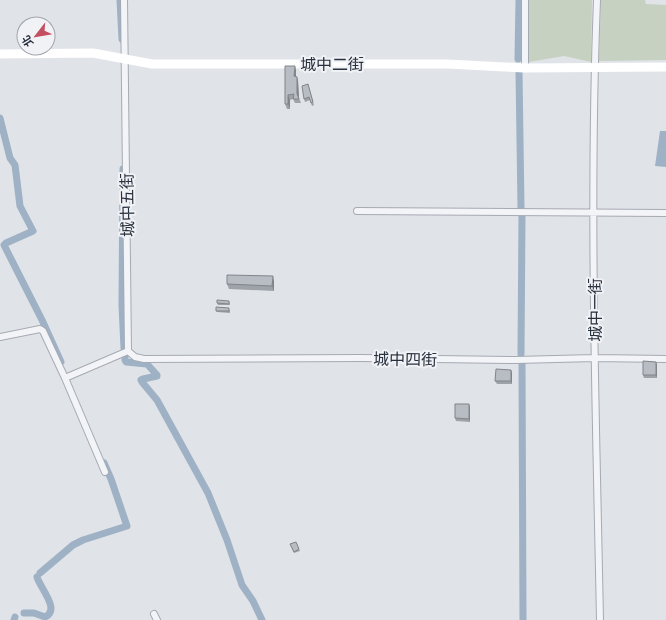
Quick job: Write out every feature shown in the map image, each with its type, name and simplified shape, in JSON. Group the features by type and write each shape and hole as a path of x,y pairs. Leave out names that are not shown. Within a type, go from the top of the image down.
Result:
{"street":[{"name":"城中五街","path":"124,0 128,351"},
{"path":"524,68 525,0"},
{"name":"城中一街","path":"597,0 594,68 594,212 600,620"},
{"name":"城中二街","path":"0,54 94,53 152,64 446,64 524,68 666,67"},
{"path":"357,211 666,213"},
{"path":"0,337 40,329 43,331 65,378 105,472"},
{"path":"65,378 128,351"},
{"name":"城中四街","path":"128,351 135,357 144,359 666,359"}],"green space":[{"path":"529,0 592,0 591,62 564,56 529,62"},
{"path":"601,0 645,0 646,4 666,5 666,60 599,61"}],"water":[{"path":"660,131 666,131 666,167 655,166"}],"building":[{"path":"285,66 295,66 294,76 297,77 297,94 299,99 293,99 294,94 288,95 288,104 285,104"},
{"path":"308,84 313,102 311,103 309,97 304,99 302,86"},
{"path":"227,275 273,276 272,286 227,284"},
{"path":"217,300 229,301 229,304 217,303"},
{"path":"216,307 229,308 229,311 216,311"},
{"path":"643,361 656,362 656,375 643,375"},
{"path":"496,369 511,370 511,381 495,381"},
{"path":"455,404 469,404 469,419 455,418"},
{"path":"296,542 299,549 294,552 290,544"}],"waterway":[{"path":"120,0 122,39"},
{"path":"518,59 519,0"},
{"path":"519,72 521,208"},
{"path":"0,118 10,158 15,165 20,206 33,231 4,245 42,320 61,362"},
{"path":"123,169 122,305 124,348"},
{"path":"521,354 522,216"},
{"path":"125,356 126,362 147,364 157,375 141,380 157,400 208,493 227,540 242,585 253,601 262,620"},
{"path":"522,363 523,620"},
{"path":"40,573 73,545 83,540 127,526 104,463"},
{"path":"24,613 34,613 45,617 49,614 51,609 48,598 37,577"}]}
